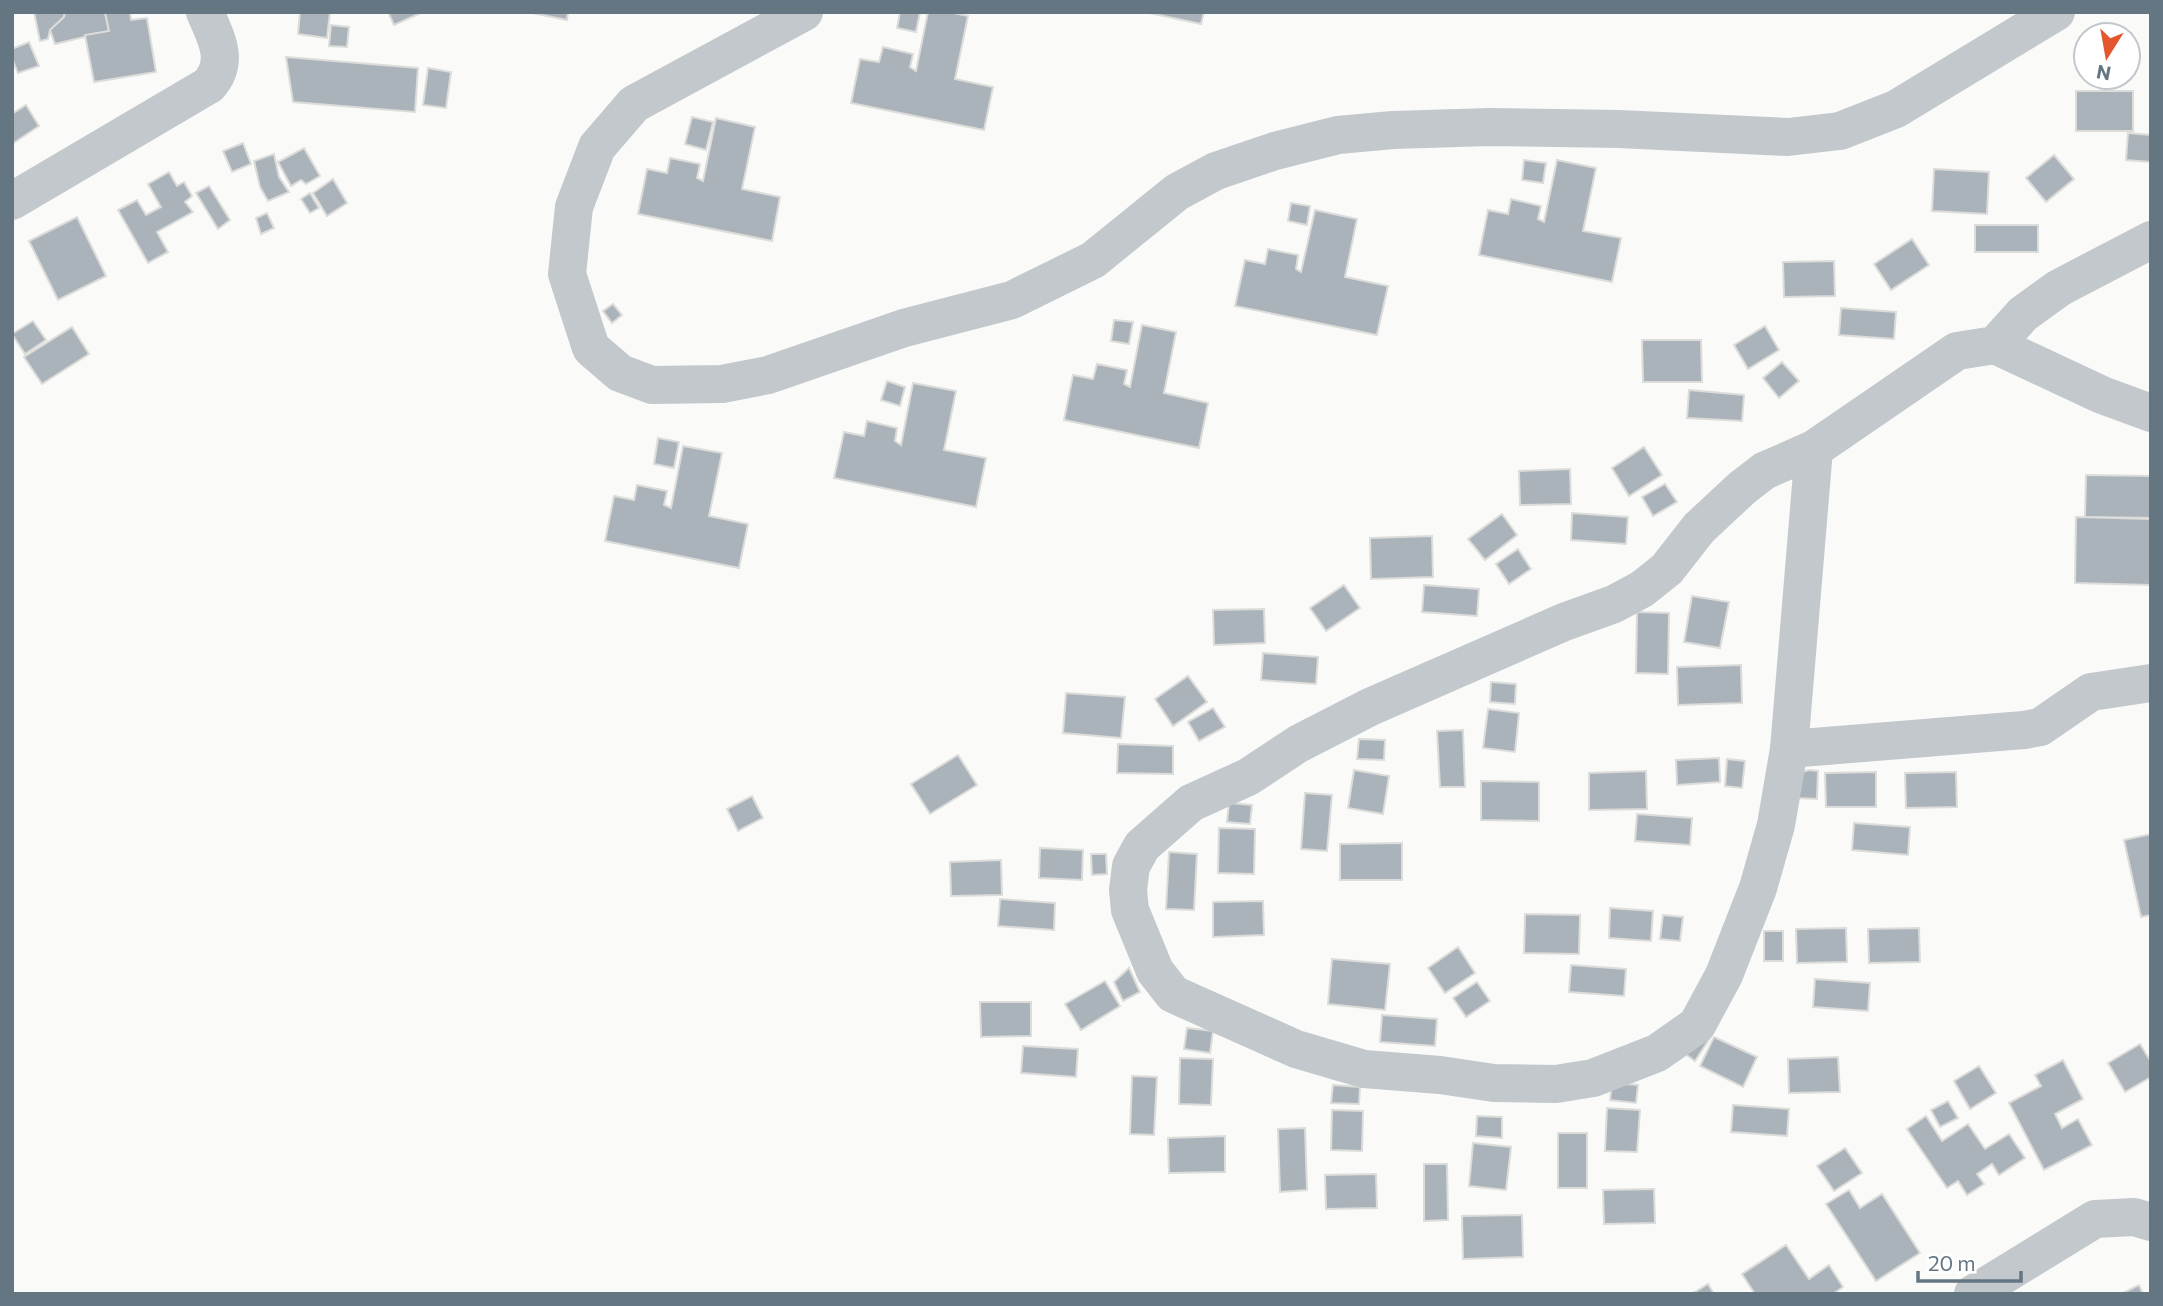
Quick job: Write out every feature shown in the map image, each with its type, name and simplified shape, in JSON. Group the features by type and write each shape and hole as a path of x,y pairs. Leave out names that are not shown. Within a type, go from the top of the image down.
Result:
{"street":[{"path":"12,201 209,85 221,65 221,53 205,12"},
{"path":"804,12 634,104 597,147 573,207 568,274 591,348 620,373 652,385 722,384 768,375 904,328 1012,300 1093,260 1177,192 1216,171 1275,151 1338,135 1393,130 1490,127 1619,129 1788,137 1840,131 1896,109 2044,15"},
{"path":"1996,345 2024,314 2059,288 2151,240"},
{"path":"1814,449 1789,749 1776,825 1758,888 1724,975 1697,1025 1657,1053 1593,1078 1556,1084 1494,1083 1440,1075 1364,1069 1296,1049 1173,994 1155,971 1130,910 1128,890 1131,866 1142,846 1191,803 1248,777 1298,744 1370,707 1564,622 1614,604 1642,589 1667,569 1699,528 1742,488 1765,471 1814,449 1957,351 1996,345 2102,396 2151,413"},
{"path":"1789,749 2024,730 2040,727 2091,692 2151,683"},
{"path":"1973,1294 2095,1219 2134,1217 2151,1222"}],"building":[{"path":"34,12 65,12 64,17 50,30 48,39 40,41"},
{"path":"65,12 105,12 109,31 55,44 50,30 64,17"},
{"path":"105,12 130,12 131,20 147,18 156,72 94,82 85,35 109,31"},
{"path":"300,12 330,12 327,38 298,34"},
{"path":"388,12 423,12 394,25"},
{"path":"527,12 568,12 567,20"},
{"path":"900,12 920,12 916,32 897,28"},
{"path":"928,12 968,16 955,79 993,87 984,130 851,103 860,59 879,62 883,47 913,54 910,67 916,71"},
{"path":"1145,12 1204,12 1201,24"},
{"path":"331,25 349,27 347,47 329,46"},
{"path":"29,42 39,66 18,73 12,58 12,49"},
{"path":"286,57 418,68 415,112 293,102"},
{"path":"428,68 451,72 446,108 423,105"},
{"path":"2076,91 2133,91 2133,131 2076,131"},
{"path":"26,105 39,126 12,144 12,114"},
{"path":"692,117 713,122 706,150 685,144"},
{"path":"716,118 755,127 742,189 780,197 772,241 638,214 647,169 667,173 670,158 700,164 697,178 703,181"},
{"path":"2128,133 2151,135 2151,162 2126,160"},
{"path":"243,143 251,164 232,172 223,151"},
{"path":"304,148 320,176 306,184 301,180 291,186 278,162"},
{"path":"274,154 279,177 289,192 268,201 260,187 254,161"},
{"path":"2054,155 2074,179 2046,202 2026,178"},
{"path":"1524,160 1546,163 1543,183 1522,180"},
{"path":"1557,160 1596,168 1583,231 1621,238 1612,282 1479,255 1488,210 1508,214 1511,199 1541,206 1538,219 1544,222"},
{"path":"1934,169 1989,172 1987,214 1932,211"},
{"path":"169,172 177,186 184,182 192,196 185,202 193,212 157,232 168,252 148,263 118,210 137,200 146,215 161,207 148,184"},
{"path":"333,179 347,203 327,216 313,193"},
{"path":"209,186 230,220 218,229 196,193"},
{"path":"310,193 319,208 310,213 301,199"},
{"path":"1291,203 1310,206 1307,225 1288,221"},
{"path":"1315,210 1357,219 1345,277 1388,286 1377,335 1235,306 1245,260 1265,264 1268,249 1298,255 1296,269 1301,272"},
{"path":"267,213 274,228 261,234 256,218"},
{"path":"77,217 106,276 58,300 29,241"},
{"path":"1975,225 2038,225 2038,252 1975,252"},
{"path":"1912,239 1929,265 1891,290 1874,264"},
{"path":"1834,261 1835,296 1784,297 1783,262"},
{"path":"613,304 622,315 612,323 603,311"},
{"path":"1841,308 1896,312 1894,339 1839,335"},
{"path":"1114,320 1133,322 1129,344 1111,341"},
{"path":"33,321 46,340 25,354 12,334"},
{"path":"1142,325 1176,332 1164,393 1208,403 1199,448 1064,420 1073,375 1093,379 1097,364 1127,370 1124,384 1130,387"},
{"path":"1765,326 1779,350 1748,369 1734,345"},
{"path":"72,327 89,354 42,384 24,357"},
{"path":"1642,340 1701,340 1702,382 1643,382"},
{"path":"1782,362 1799,381 1779,398 1763,378"},
{"path":"887,381 905,387 900,406 881,400"},
{"path":"913,383 956,391 944,450 986,458 976,507 834,478 844,432 864,436 867,421 897,428 895,441 901,445"},
{"path":"1689,390 1744,395 1742,421 1687,418"},
{"path":"658,438 679,442 674,468 654,464"},
{"path":"683,446 722,453 709,516 748,524 739,568 605,541 614,496 634,500 637,485 667,491 664,505 671,508"},
{"path":"1644,447 1662,475 1629,496 1612,468"},
{"path":"1570,469 1571,504 1520,505 1519,471"},
{"path":"2086,475 2151,476 2151,518 2085,517"},
{"path":"1665,484 1677,502 1653,516 1642,497"},
{"path":"1572,513 1628,517 1626,544 1571,540"},
{"path":"1502,514 1517,535 1485,560 1468,539"},
{"path":"2076,517 2151,519 2151,585 2075,583"},
{"path":"1432,536 1433,577 1371,579 1370,538"},
{"path":"1518,549 1531,569 1509,584 1496,564"},
{"path":"1344,585 1360,608 1326,631 1310,608"},
{"path":"1424,585 1479,589 1477,616 1422,612"},
{"path":"1692,596 1729,602 1720,648 1684,642"},
{"path":"1264,609 1265,643 1214,645 1213,610"},
{"path":"1637,612 1669,613 1668,674 1636,673"},
{"path":"1263,653 1318,657 1316,684 1261,680"},
{"path":"1741,665 1742,703 1678,705 1677,667"},
{"path":"1188,676 1207,702 1173,726 1155,699"},
{"path":"1491,682 1516,684 1515,704 1490,702"},
{"path":"1066,693 1125,697 1121,738 1063,733"},
{"path":"1213,708 1225,727 1199,741 1188,722"},
{"path":"1488,709 1519,713 1515,752 1483,748"},
{"path":"1463,730 1465,787 1440,787 1437,731"},
{"path":"1359,739 1385,740 1384,760 1357,759"},
{"path":"1118,744 1173,746 1173,774 1117,773"},
{"path":"958,755 977,785 930,814 911,784"},
{"path":"1719,758 1720,782 1677,785 1676,760"},
{"path":"1727,759 1745,761 1742,788 1725,786"},
{"path":"1354,770 1389,776 1383,814 1348,808"},
{"path":"1646,771 1647,809 1589,810 1589,773"},
{"path":"1818,771 1817,799 1797,798 1798,773"},
{"path":"1876,772 1876,807 1826,807 1825,773"},
{"path":"1956,772 1957,807 1906,808 1905,773"},
{"path":"1481,781 1539,782 1539,821 1481,820"},
{"path":"1305,793 1332,795 1327,851 1301,849"},
{"path":"752,796 763,818 738,831 727,809"},
{"path":"1229,803 1252,805 1250,824 1227,822"},
{"path":"1637,814 1692,818 1690,845 1635,841"},
{"path":"1854,823 1910,827 1908,855 1852,850"},
{"path":"1219,828 1255,829 1254,874 1218,873"},
{"path":"2151,834 2151,915 2141,917 2124,840"},
{"path":"1402,843 1402,880 1340,880 1340,844"},
{"path":"1040,848 1083,850 1082,880 1039,878"},
{"path":"1169,852 1197,854 1194,910 1166,909"},
{"path":"1091,854 1106,854 1107,874 1092,875"},
{"path":"1001,860 1002,895 951,896 950,862"},
{"path":"1000,899 1055,903 1054,930 998,926"},
{"path":"1263,901 1264,935 1213,937 1213,902"},
{"path":"1610,908 1653,911 1651,941 1609,938"},
{"path":"1525,914 1580,915 1579,954 1524,953"},
{"path":"1663,915 1683,917 1680,941 1660,939"},
{"path":"1846,928 1847,962 1797,963 1796,929"},
{"path":"1919,928 1920,962 1869,963 1868,929"},
{"path":"1764,931 1783,931 1783,961 1764,961"},
{"path":"1458,947 1475,973 1445,993 1428,968"},
{"path":"1332,959 1390,964 1385,1010 1328,1004"},
{"path":"1571,965 1626,969 1624,996 1569,992"},
{"path":"1129,968 1140,992 1123,1001 1114,982"},
{"path":"1815,979 1870,983 1868,1011 1813,1007"},
{"path":"1105,981 1120,1006 1081,1030 1065,1004"},
{"path":"1477,982 1490,1001 1466,1017 1453,998"},
{"path":"980,1002 1031,1002 1031,1036 981,1037"},
{"path":"1382,1015 1437,1019 1435,1046 1380,1042"},
{"path":"1187,1028 1213,1031 1210,1053 1184,1049"},
{"path":"1714,1037 1757,1057 1743,1087 1700,1066"},
{"path":"1710,1038 1695,1061 1684,1053"},
{"path":"2140,1044 2151,1062 2151,1077 2125,1092 2108,1063"},
{"path":"1023,1046 1078,1049 1076,1077 1021,1073"},
{"path":"1838,1057 1840,1092 1789,1093 1788,1059"},
{"path":"1180,1058 1213,1059 1211,1105 1179,1104"},
{"path":"2063,1060 2083,1099 2055,1114 2062,1128 2078,1119 2092,1145 2044,1170 2009,1103 2041,1086 2035,1075"},
{"path":"1979,1066 1996,1093 1970,1109 1954,1081"},
{"path":"1132,1076 1157,1077 1154,1135 1130,1134"},
{"path":"1612,1083 1638,1085 1636,1103 1610,1100"},
{"path":"1333,1085 1360,1087 1359,1104 1331,1103"},
{"path":"1948,1101 1958,1118 1940,1127 1931,1110"},
{"path":"1733,1105 1789,1109 1787,1136 1731,1132"},
{"path":"1607,1108 1640,1110 1637,1152 1605,1151"},
{"path":"1332,1110 1363,1111 1362,1151 1331,1150"},
{"path":"1477,1116 1502,1117 1502,1138 1476,1136"},
{"path":"1926,1116 1942,1141 1968,1124 1985,1149 2009,1134 2025,1158 1999,1175 1992,1164 1977,1174 1984,1184 1967,1195 1958,1181 1947,1188 1907,1129"},
{"path":"1305,1128 1307,1190 1280,1192 1278,1129"},
{"path":"1558,1133 1587,1133 1587,1188 1558,1188"},
{"path":"1225,1136 1225,1172 1169,1173 1168,1138"},
{"path":"1473,1143 1511,1147 1506,1190 1469,1186"},
{"path":"1845,1148 1862,1173 1834,1191 1817,1166"},
{"path":"1424,1164 1447,1164 1448,1220 1424,1221"},
{"path":"1376,1174 1377,1208 1326,1209 1325,1175"},
{"path":"1654,1189 1655,1223 1604,1224 1603,1190"},
{"path":"1849,1190 1860,1208 1882,1194 1920,1253 1876,1281 1826,1204"},
{"path":"1522,1215 1523,1257 1463,1259 1462,1216"},
{"path":"1786,1245 1809,1279 1829,1265 1843,1287 1833,1294 1755,1294 1742,1274"},
{"path":"1708,1284 1714,1294 1692,1294"},
{"path":"2139,1285 2143,1294 2121,1294"}]}
